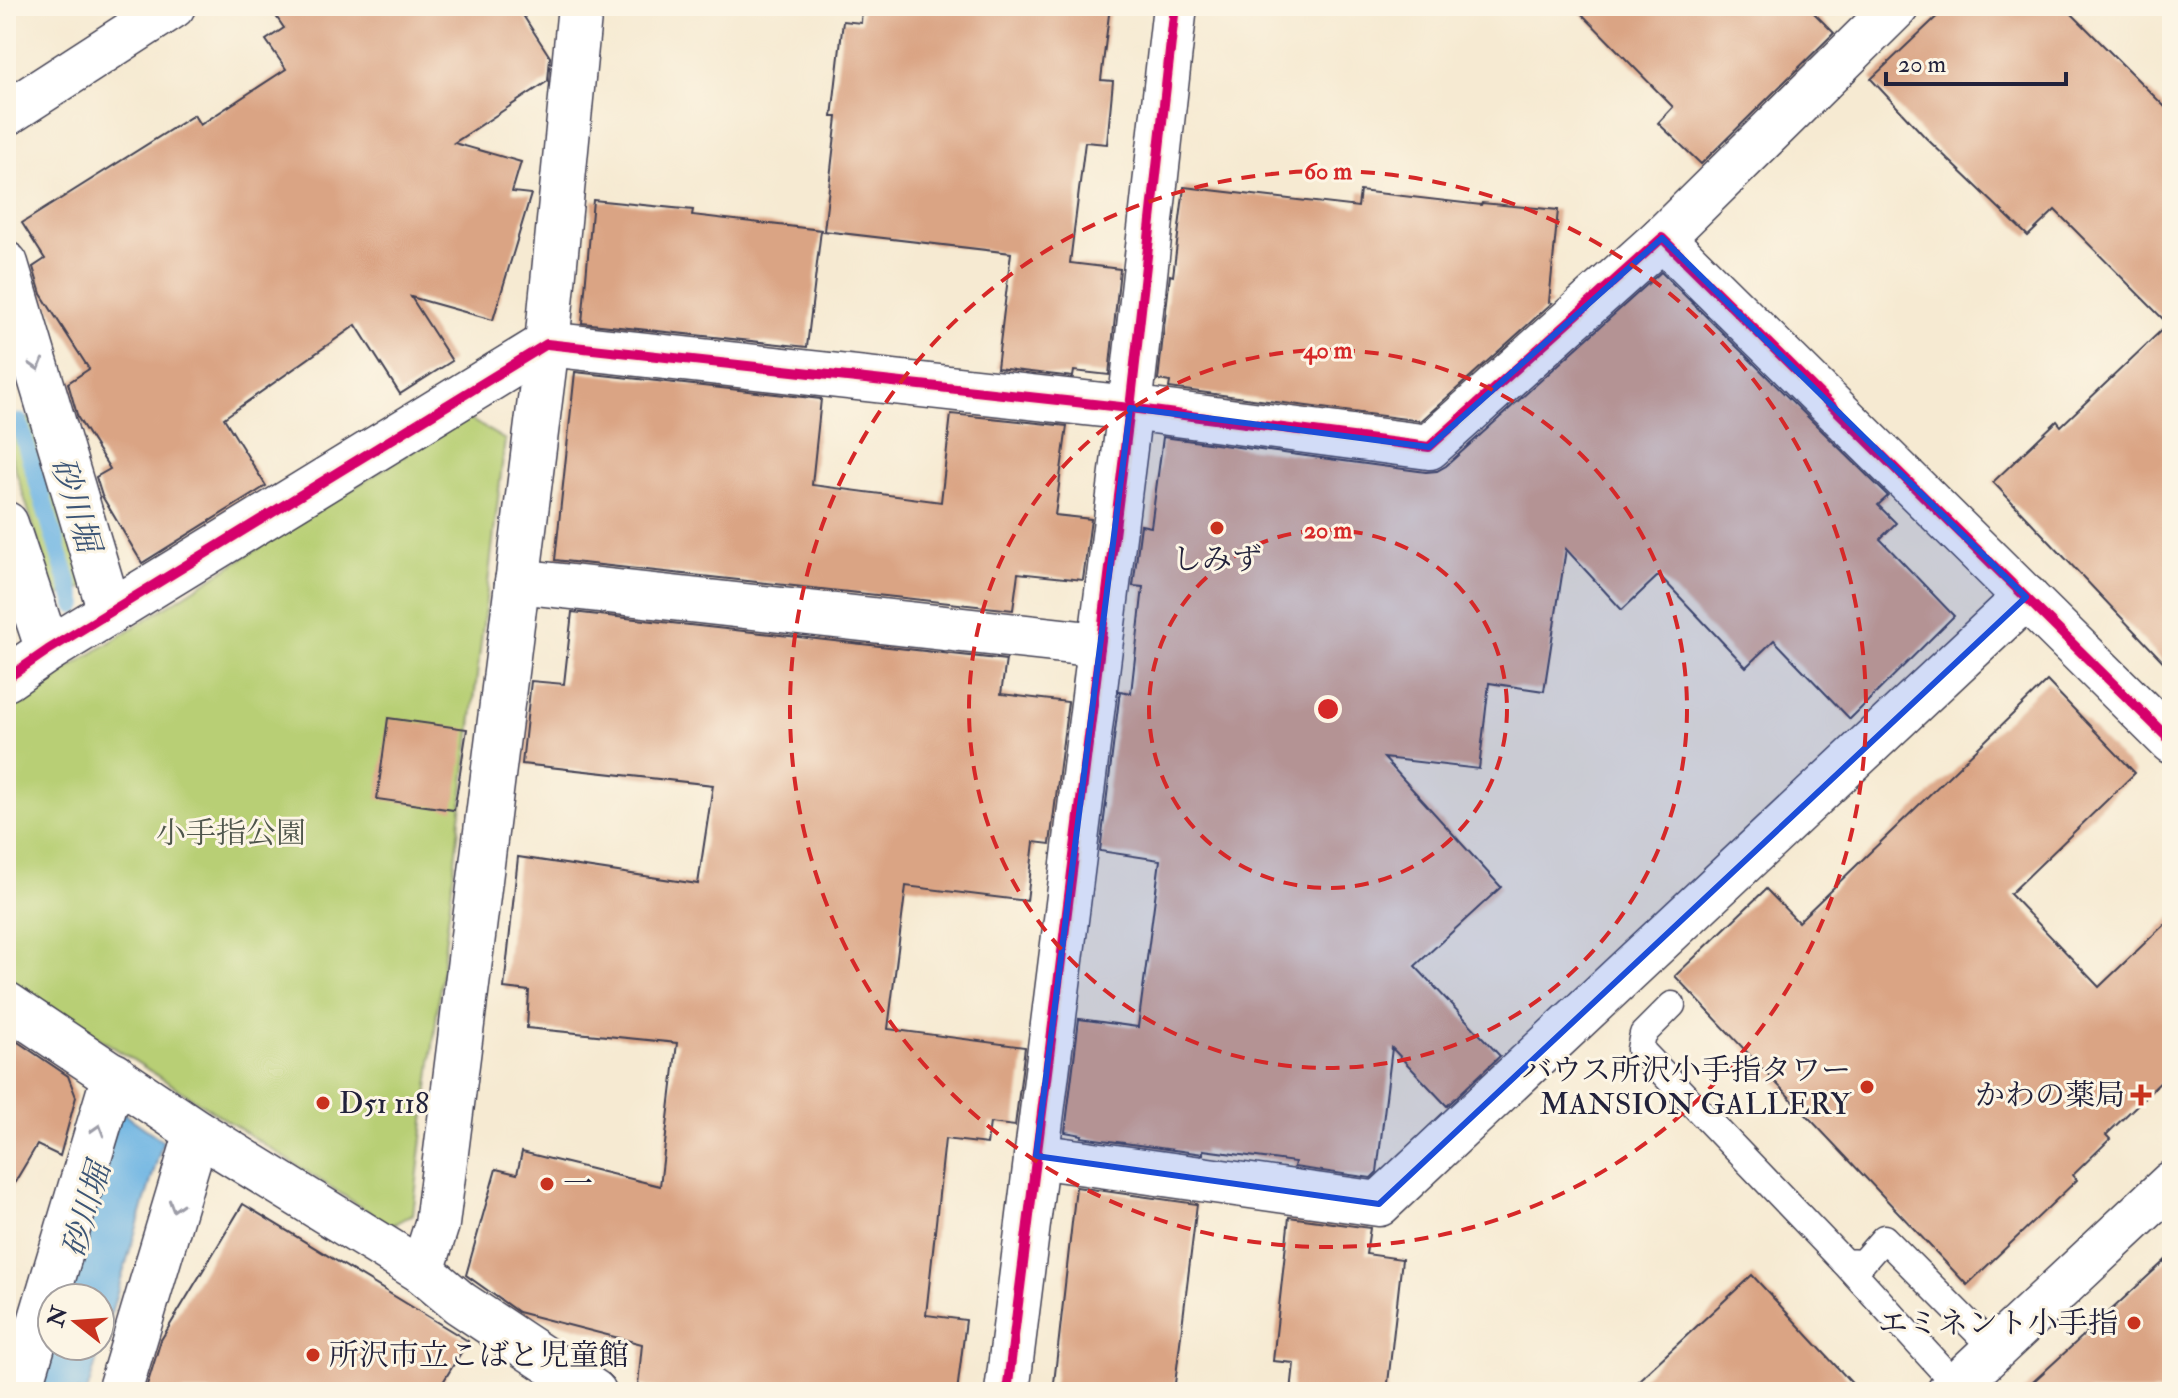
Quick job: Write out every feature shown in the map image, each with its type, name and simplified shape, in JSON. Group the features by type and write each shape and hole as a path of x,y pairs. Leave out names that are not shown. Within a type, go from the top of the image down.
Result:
{"street":[{"path":"6,114 173,6"},
{"path":"422,1271 437,1224 547,344 580,6"},
{"path":"1007,1392 1130,408 1175,6"},
{"path":"6,679 48,650 547,344 1130,408 1429,447 1662,238 1897,6"},
{"path":"1662,238 2172,742"},
{"path":"6,264 110,612"},
{"path":"6,524 48,650"},
{"path":"517,581 1099,645"},
{"path":"1036,1156 1379,1204 2026,597"},
{"path":"6,1004 197,1132 422,1271 460,1303 594,1392"},
{"path":"19,1392 114,1075"},
{"path":"119,1392 197,1132"},
{"path":"1953,1388 2172,1183"}],"lane":[{"path":"1672,1005 1643,1034 1640,1049 1844,1262 1953,1388"},
{"path":"1844,1262 1862,1263 1884,1238 1994,1349"}],"highlighted area":[{"path":"1662,238 2026,597 1379,1204 1036,1156 1130,408 1429,447"}],"green space":[{"path":"35,416 88,586 56,597 6,440 6,425"},
{"name":"小手指公園","path":"466,417 505,440 413,1214 391,1226 6,978 6,708"}],"water":[{"path":"120,1111 163,1141 116,1296 116,1282 71,1282"},
{"path":"47,1362 96,1362 87,1392 38,1392"}],"building":[{"path":"269,6 517,6 550,57 548,81 454,143 521,162 512,192 531,194 493,320 411,297 452,361 400,394 356,325 224,418 266,486 142,563 102,496 96,477 110,469 78,418 68,383 89,369 41,294 33,267 45,259 22,223 194,115 200,125 286,69 266,40 284,28"},
{"path":"862,6 1110,6 1101,80 1113,81 1107,144 1085,142 1070,263 1120,269 1109,375 1074,371 1073,377 997,368 1011,253 824,231 837,117 832,117 843,21 861,23"},
{"path":"1574,6 1807,6 1834,33 1701,164 1658,123 1673,107"},
{"path":"1948,6 2064,6 2172,114 2172,671 1993,482 2057,421 2061,426 2168,324 2055,210 2028,236 1926,138 1871,79"},
{"path":"1184,187 1358,207 1360,191 1558,210 1549,302 1552,303 1421,421 1169,388 1170,382 1158,380"},
{"path":"593,200 693,210 692,215 821,230 807,347 582,323"},
{"path":"1661,272 1888,496 1878,505 1896,523 1880,539 1954,616 1850,719 1774,640 1746,667 1659,575 1622,610 1566,549 1544,691 1489,683 1479,769 1384,758 1501,887 1415,966 1500,1056 1447,1106 1392,1048 1377,1172 1371,1178 1294,1167 1295,1162 1203,1150 1203,1154 1081,1137 1065,1132 1079,1019 1138,1027 1160,860 1100,851 1120,691 1131,693 1143,587 1133,586 1141,525 1151,527 1163,437 1437,471"},
{"path":"575,372 821,399 812,485 941,502 951,414 1067,426 1055,515 1091,519 1083,580 1018,573 1013,610 555,560"},
{"path":"572,612 1006,660 1001,694 1068,702 1050,844 1034,842 1027,901 906,886 888,1029 1025,1047 1015,1126 990,1123 987,1144 945,1139 926,1315 966,1320 957,1392 680,1392 638,1385 642,1344 518,1312 466,1275 496,1169 517,1174 522,1152 660,1186 677,1043 527,1028 529,991 504,988 518,857 698,884 713,785 522,764 531,681 564,684"},
{"path":"2047,681 2135,773 2010,894 2099,987 2172,917 2172,1071 2106,1135 2110,1139 2073,1175 2077,1180 1967,1285 1675,976 1766,889 1798,922"},
{"path":"388,718 467,729 454,810 377,799"},
{"path":"6,1034 68,1076 76,1097 60,1156 37,1145 6,1197"},
{"path":"1076,1187 1197,1204 1174,1392 1053,1392"},
{"path":"243,1204 468,1341 437,1392 145,1392 161,1340"},
{"path":"1289,1217 1370,1228 1366,1254 1402,1259 1387,1392 1291,1392 1294,1363 1273,1361"},
{"name":"エミネント小手指","path":"2172,1254 2172,1392 2022,1392"},
{"path":"1752,1275 1860,1392 1626,1392"}],"waterway":[{"name":"砂川堀","path":"19,422 75,605"}],"cycle path":[{"path":"1007,1392 1130,408 1175,6"},
{"path":"6,679 48,650 547,344 1130,408 1429,447 1662,238 2172,742"}],"place":[{"name":"しみず","path":"1217,528"},
{"name":"バウス所沢小手指タワー MANSION GALLERY","path":"1867,1087"},
{"name":"かわの薬局","path":"2141,1095"},
{"name":"D51 118","path":"323,1103"},
{"name":"一","path":"547,1184"},
{"name":"エミネント小手指","path":"2134,1323"},
{"name":"所沢市立こばと児童館","path":"313,1355"}]}
